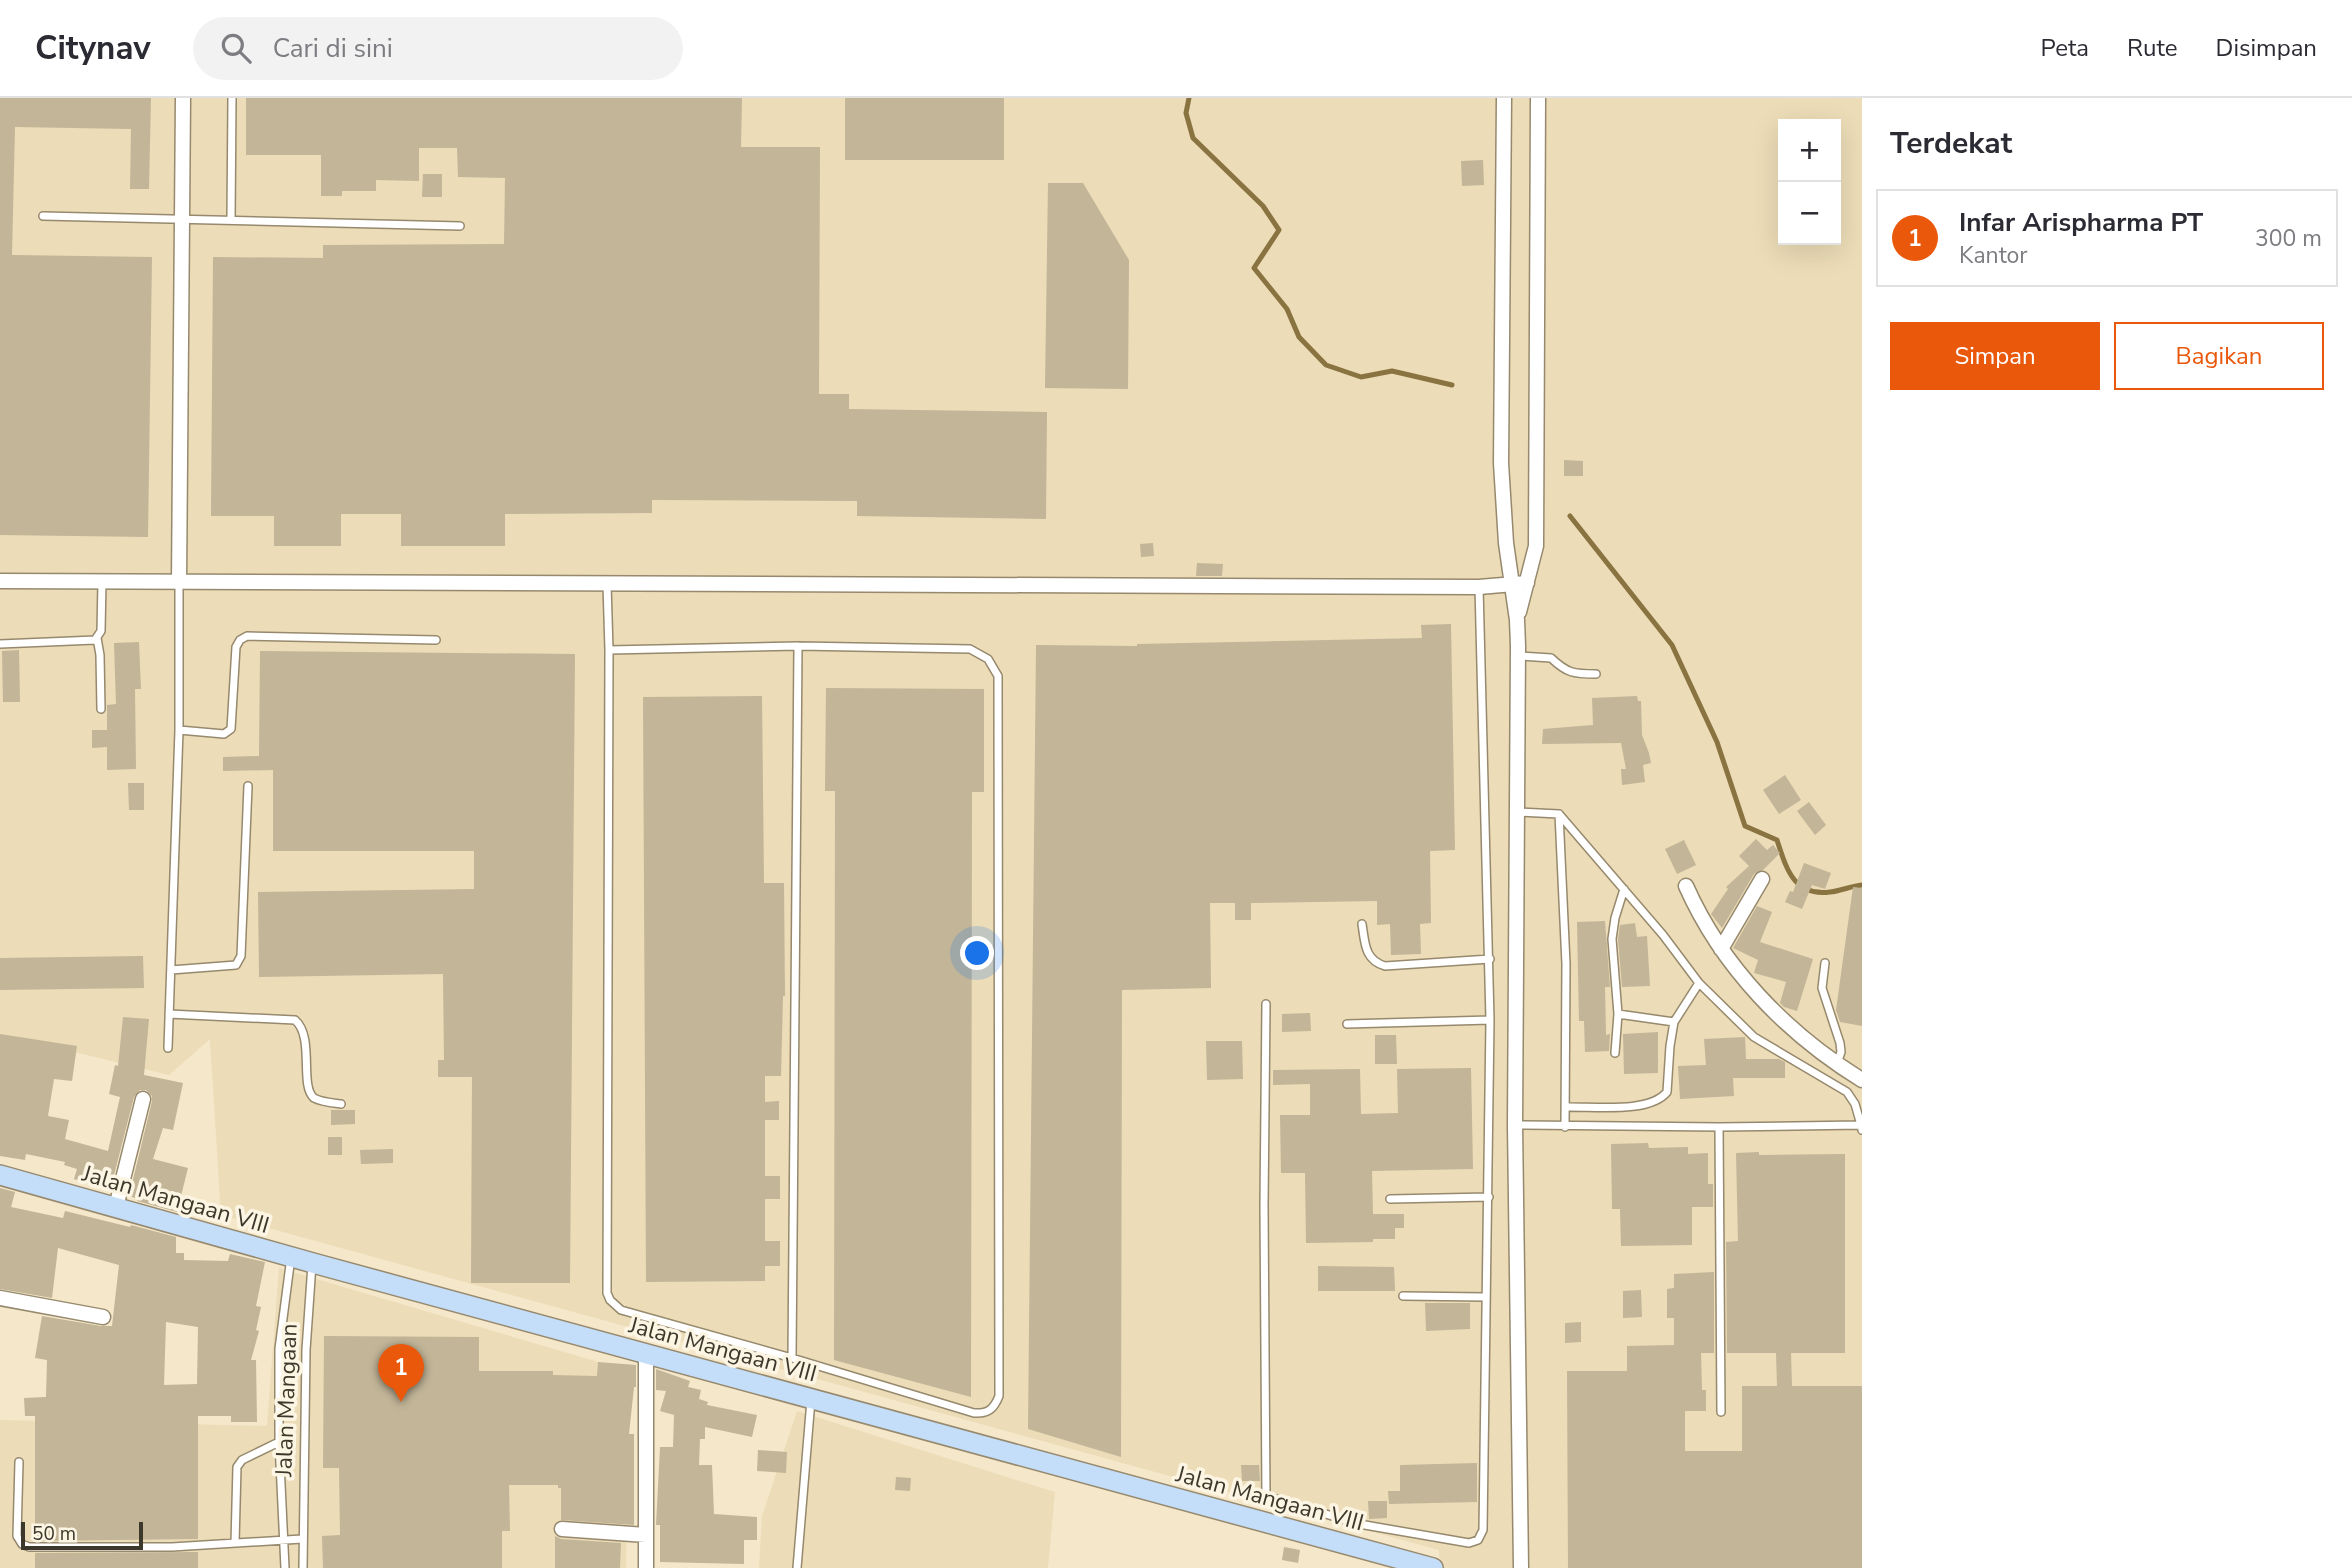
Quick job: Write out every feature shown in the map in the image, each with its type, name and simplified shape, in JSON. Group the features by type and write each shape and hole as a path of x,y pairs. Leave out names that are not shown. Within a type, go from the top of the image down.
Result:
{"street":[{"path":"179,582 183,98"},
{"path":"1504,98 1501,463 1506,542 1519,584 1516,1125 1521,1568"},
{"path":"1519,584 1536,546 1538,98"},
{"path":"0,581 1479,587 1519,584"},
{"path":"1721,949 1762,879"},
{"path":"1686,886 1701,919 1759,996 1809,1045 1862,1080"},
{"path":"116,1207 143,1099"},
{"name":"Jalan Mangaan VIII","path":"0,1175 291,1257 1433,1568"},
{"path":"0,1298 103,1317"},
{"path":"646,1353 646,1568"},
{"path":"562,1528 646,1535"}],"lane":[{"path":"230,220 232,98"},
{"path":"43,216 460,226"},
{"path":"101,709 97,638 100,631 102,582"},
{"path":"168,1048 179,730 179,582"},
{"path":"607,583 607,1293 610,1300 621,1310 974,1413 989,1411 999,1396 998,676 988,659 971,649 797,646 609,650"},
{"path":"1266,1004 1266,1496 1359,1524 1454,1541 1469,1543 1478,1540 1483,1530 1490,1020 1479,587"},
{"path":"179,730 224,734 232,729 236,647 240,640 247,636 436,640"},
{"path":"0,644 97,638"},
{"path":"792,1358 797,646"},
{"path":"1518,656 1551,658 1568,672 1596,674"},
{"path":"171,970 236,965 241,956 248,786"},
{"path":"1516,1125 1861,1128 1855,1104 1847,1092 1754,1037 1699,984 1663,935 1559,814 1517,812"},
{"path":"1559,814 1566,964 1565,1127"},
{"path":"1615,1053 1618,1014 1612,939 1624,889"},
{"path":"1362,924 1371,960 1385,966 1490,958"},
{"path":"1825,963 1822,988 1840,1047 1836,1064"},
{"path":"1565,1107 1642,1106 1664,1096 1667,1092 1674,1022 1699,984"},
{"path":"169,1014 295,1020 302,1026 305,1037 310,1093 316,1099 341,1104"},
{"path":"1618,1014 1674,1022"},
{"path":"1347,1024 1490,1020"},
{"path":"1719,1127 1721,1412"},
{"path":"1390,1199 1489,1197"},
{"path":"285,1568 279,1442 279,1349 291,1257"},
{"name":"Jalan Mangaan","path":"303,1568 306,1350 313,1263"},
{"path":"1403,1296 1485,1297"},
{"path":"797,1568 811,1399"},
{"name":"Jalan Mangaan","path":"236,1543 237,1467 242,1460 279,1442"},
{"path":"19,1462 17,1536 22,1544 29,1547 172,1547 302,1539"}],"shaded area":[{"path":"0,98 1862,98 1862,1568 1440,1568 1439,1550 221,1215 210,1039 169,1075 0,1034"},
{"path":"279,1268 629,1371 626,1568 0,1568 0,1420 267,1426"},
{"path":"797,1411 1055,1492 1048,1568 759,1568 762,1516"}],"building":[{"path":"0,98 151,98 149,189 130,189 131,129 15,127 12,255 152,257 148,537 0,535"},
{"path":"246,98 742,98 741,147 820,147 819,394 849,394 849,409 1047,412 1046,519 857,516 857,501 652,500 652,513 505,514 505,546 401,546 401,514 341,514 341,546 274,546 274,516 211,516 213,257 323,258 323,245 504,244 505,178 458,177 457,148 419,148 419,181 376,180 376,191 342,191 342,196 321,196 321,155 246,155"},
{"path":"845,98 1004,98 1004,160 845,160"},
{"path":"1483,160 1484,185 1462,186 1461,161"},
{"path":"423,174 442,174 442,197 422,197"},
{"path":"1048,183 1083,183 1129,260 1128,389 1045,388"},
{"path":"1564,460 1583,461 1583,476 1564,476"},
{"path":"1153,543 1154,556 1141,557 1140,544"},
{"path":"1197,563 1223,564 1222,576 1196,576"},
{"path":"1451,624 1455,850 1430,851 1431,923 1420,924 1421,954 1391,955 1390,924 1377,925 1377,901 1251,903 1251,920 1235,920 1235,903 1210,903 1211,988 1122,990 1121,1457 1028,1429 1036,645 1137,646 1422,638 1421,625"},
{"path":"139,642 141,689 135,689 136,769 107,770 107,747 92,748 92,730 107,730 107,705 116,704 114,643"},
{"path":"19,650 20,702 3,702 2,651"},
{"path":"260,651 575,654 570,1283 471,1283 472,1077 438,1077 438,1060 444,1060 443,974 259,977 258,892 474,889 474,851 273,851 273,770 223,771 223,757 259,756"},
{"path":"826,688 984,689 984,792 972,792 971,1397 834,1360 835,791 825,791"},
{"path":"762,696 764,883 784,883 785,996 781,1076 765,1076 765,1102 779,1101 779,1120 765,1120 765,1176 780,1176 780,1199 765,1199 765,1241 780,1241 780,1266 765,1266 765,1281 646,1282 643,697"},
{"path":"1637,696 1638,701 1641,701 1642,735 1651,763 1643,765 1645,782 1622,785 1621,769 1626,769 1621,743 1542,744 1543,729 1593,725 1592,698"},
{"path":"1785,775 1801,800 1779,814 1763,790"},
{"path":"128,783 144,783 144,810 129,810"},
{"path":"1809,802 1826,825 1815,835 1797,811"},
{"path":"1756,839 1767,850 1773,845 1780,853 1763,870 1754,874 1722,928 1711,914 1728,889 1726,887 1749,866 1739,856"},
{"path":"1684,840 1696,865 1677,874 1665,849"},
{"path":"1804,863 1831,873 1825,889 1812,885 1802,909 1785,902 1790,891 1793,892"},
{"path":"1853,887 1862,888 1862,1026 1840,1022 1836,1010"},
{"path":"1757,906 1772,912 1760,942 1813,959 1797,1011 1780,1003 1786,982 1754,973 1758,960 1733,948"},
{"path":"1605,921 1610,987 1605,987 1609,1051 1585,1052 1584,1021 1579,1021 1577,922"},
{"path":"1635,923 1637,937 1647,936 1650,986 1622,987 1618,939 1620,925"},
{"path":"143,956 144,988 0,990 0,958"},
{"path":"1310,1013 1311,1031 1282,1032 1282,1014"},
{"path":"123,1017 149,1019 144,1075 183,1083 173,1130 163,1128 153,1159 188,1168 177,1212 137,1201 138,1199 129,1196 152,1101 152,1096 146,1090 140,1090 134,1097 110,1191 74,1179 77,1169 64,1165 65,1162 26,1154 25,1160 0,1156 0,1034 77,1046 72,1081 54,1079 48,1116 69,1120 65,1139 108,1151 120,1097 109,1094 115,1065 118,1066"},
{"path":"1658,1032 1658,1073 1624,1074 1623,1034"},
{"path":"1375,1035 1396,1035 1397,1064 1375,1064"},
{"path":"1745,1037 1746,1059 1779,1059 1785,1062 1785,1078 1733,1078 1734,1096 1680,1099 1678,1066 1706,1065 1704,1039"},
{"path":"1206,1041 1242,1041 1243,1079 1207,1080"},
{"path":"1471,1068 1473,1169 1372,1171 1373,1214 1404,1214 1404,1228 1395,1228 1395,1239 1306,1243 1305,1173 1281,1173 1280,1115 1310,1115 1310,1084 1273,1085 1273,1070 1360,1069 1361,1114 1398,1113 1397,1069"},
{"path":"331,1110 355,1110 355,1124 331,1125"},
{"path":"328,1137 342,1137 342,1155 328,1155"},
{"path":"1648,1143 1649,1148 1688,1147 1688,1154 1708,1153 1708,1184 1713,1184 1713,1207 1692,1207 1692,1245 1621,1246 1620,1209 1612,1209 1611,1144"},
{"path":"393,1149 393,1163 361,1164 360,1150"},
{"path":"1759,1152 1759,1155 1845,1154 1845,1353 1791,1353 1792,1386 1862,1386 1862,1568 1568,1568 1567,1371 1627,1371 1627,1346 1674,1345 1674,1318 1667,1318 1667,1289 1674,1288 1674,1274 1714,1272 1714,1353 1701,1353 1702,1390 1706,1390 1706,1411 1685,1411 1685,1451 1742,1451 1742,1386 1777,1386 1776,1353 1727,1353 1726,1242 1738,1241 1736,1153"},
{"path":"0,1188 15,1192 11,1207 63,1218 65,1211 176,1237 176,1253 184,1253 184,1260 228,1261 230,1254 265,1262 256,1306 261,1307 256,1330 259,1331 251,1360 256,1360 257,1422 231,1422 231,1416 198,1416 198,1539 35,1541 35,1416 25,1416 24,1398 46,1397 47,1360 35,1358 42,1316 112,1326 119,1265 58,1248 52,1298 0,1289","holes":["166,1322 198,1327 197,1384 164,1385"]},
{"path":"1318,1266 1394,1267 1395,1291 1318,1291"},
{"path":"1641,1290 1642,1317 1623,1318 1623,1291"},
{"path":"1425,1303 1470,1303 1470,1329 1426,1331"},
{"path":"1581,1322 1581,1342 1565,1343 1565,1323"},
{"path":"324,1336 479,1337 479,1371 553,1371 553,1375 597,1376 598,1362 636,1365 636,1387 629,1434 634,1434 634,1525 561,1520 561,1488 558,1488 558,1485 509,1485 510,1531 502,1531 502,1568 323,1568 322,1536 340,1535 339,1468 323,1468"},
{"path":"656,1369 690,1381 688,1387 701,1390 699,1399 708,1402 707,1405 757,1415 752,1437 705,1427 705,1439 700,1439 699,1465 712,1465 714,1514 757,1517 757,1540 744,1540 744,1564 660,1562 660,1525 656,1525 660,1447 673,1447 674,1415 660,1411 666,1391 656,1390"},
{"path":"758,1450 787,1452 786,1473 757,1471"},
{"path":"1477,1463 1477,1502 1389,1504 1388,1491 1400,1491 1400,1465"},
{"path":"1241,1465 1259,1465 1260,1481 1242,1481"},
{"path":"896,1477 911,1478 910,1491 895,1490"},
{"path":"1368,1501 1387,1501 1387,1518 1369,1519"},
{"path":"555,1536 561,1539 621,1543 620,1568 555,1568"},
{"path":"1284,1547 1300,1550 1298,1563 1282,1560"},
{"path":"198,1552 198,1568 35,1568 35,1553"}],"waterway":[{"path":"1189,98 1186,113 1193,138 1263,206 1279,230 1254,268 1287,309 1299,337 1326,365 1361,377 1392,371 1452,385"},
{"path":"1570,516 1672,645 1717,742 1745,826 1777,840 1788,870 1799,885 1807,890 1830,892 1862,885"}],"place":[{"name":"Infar Arispharma PT","path":"401,1402"}]}
